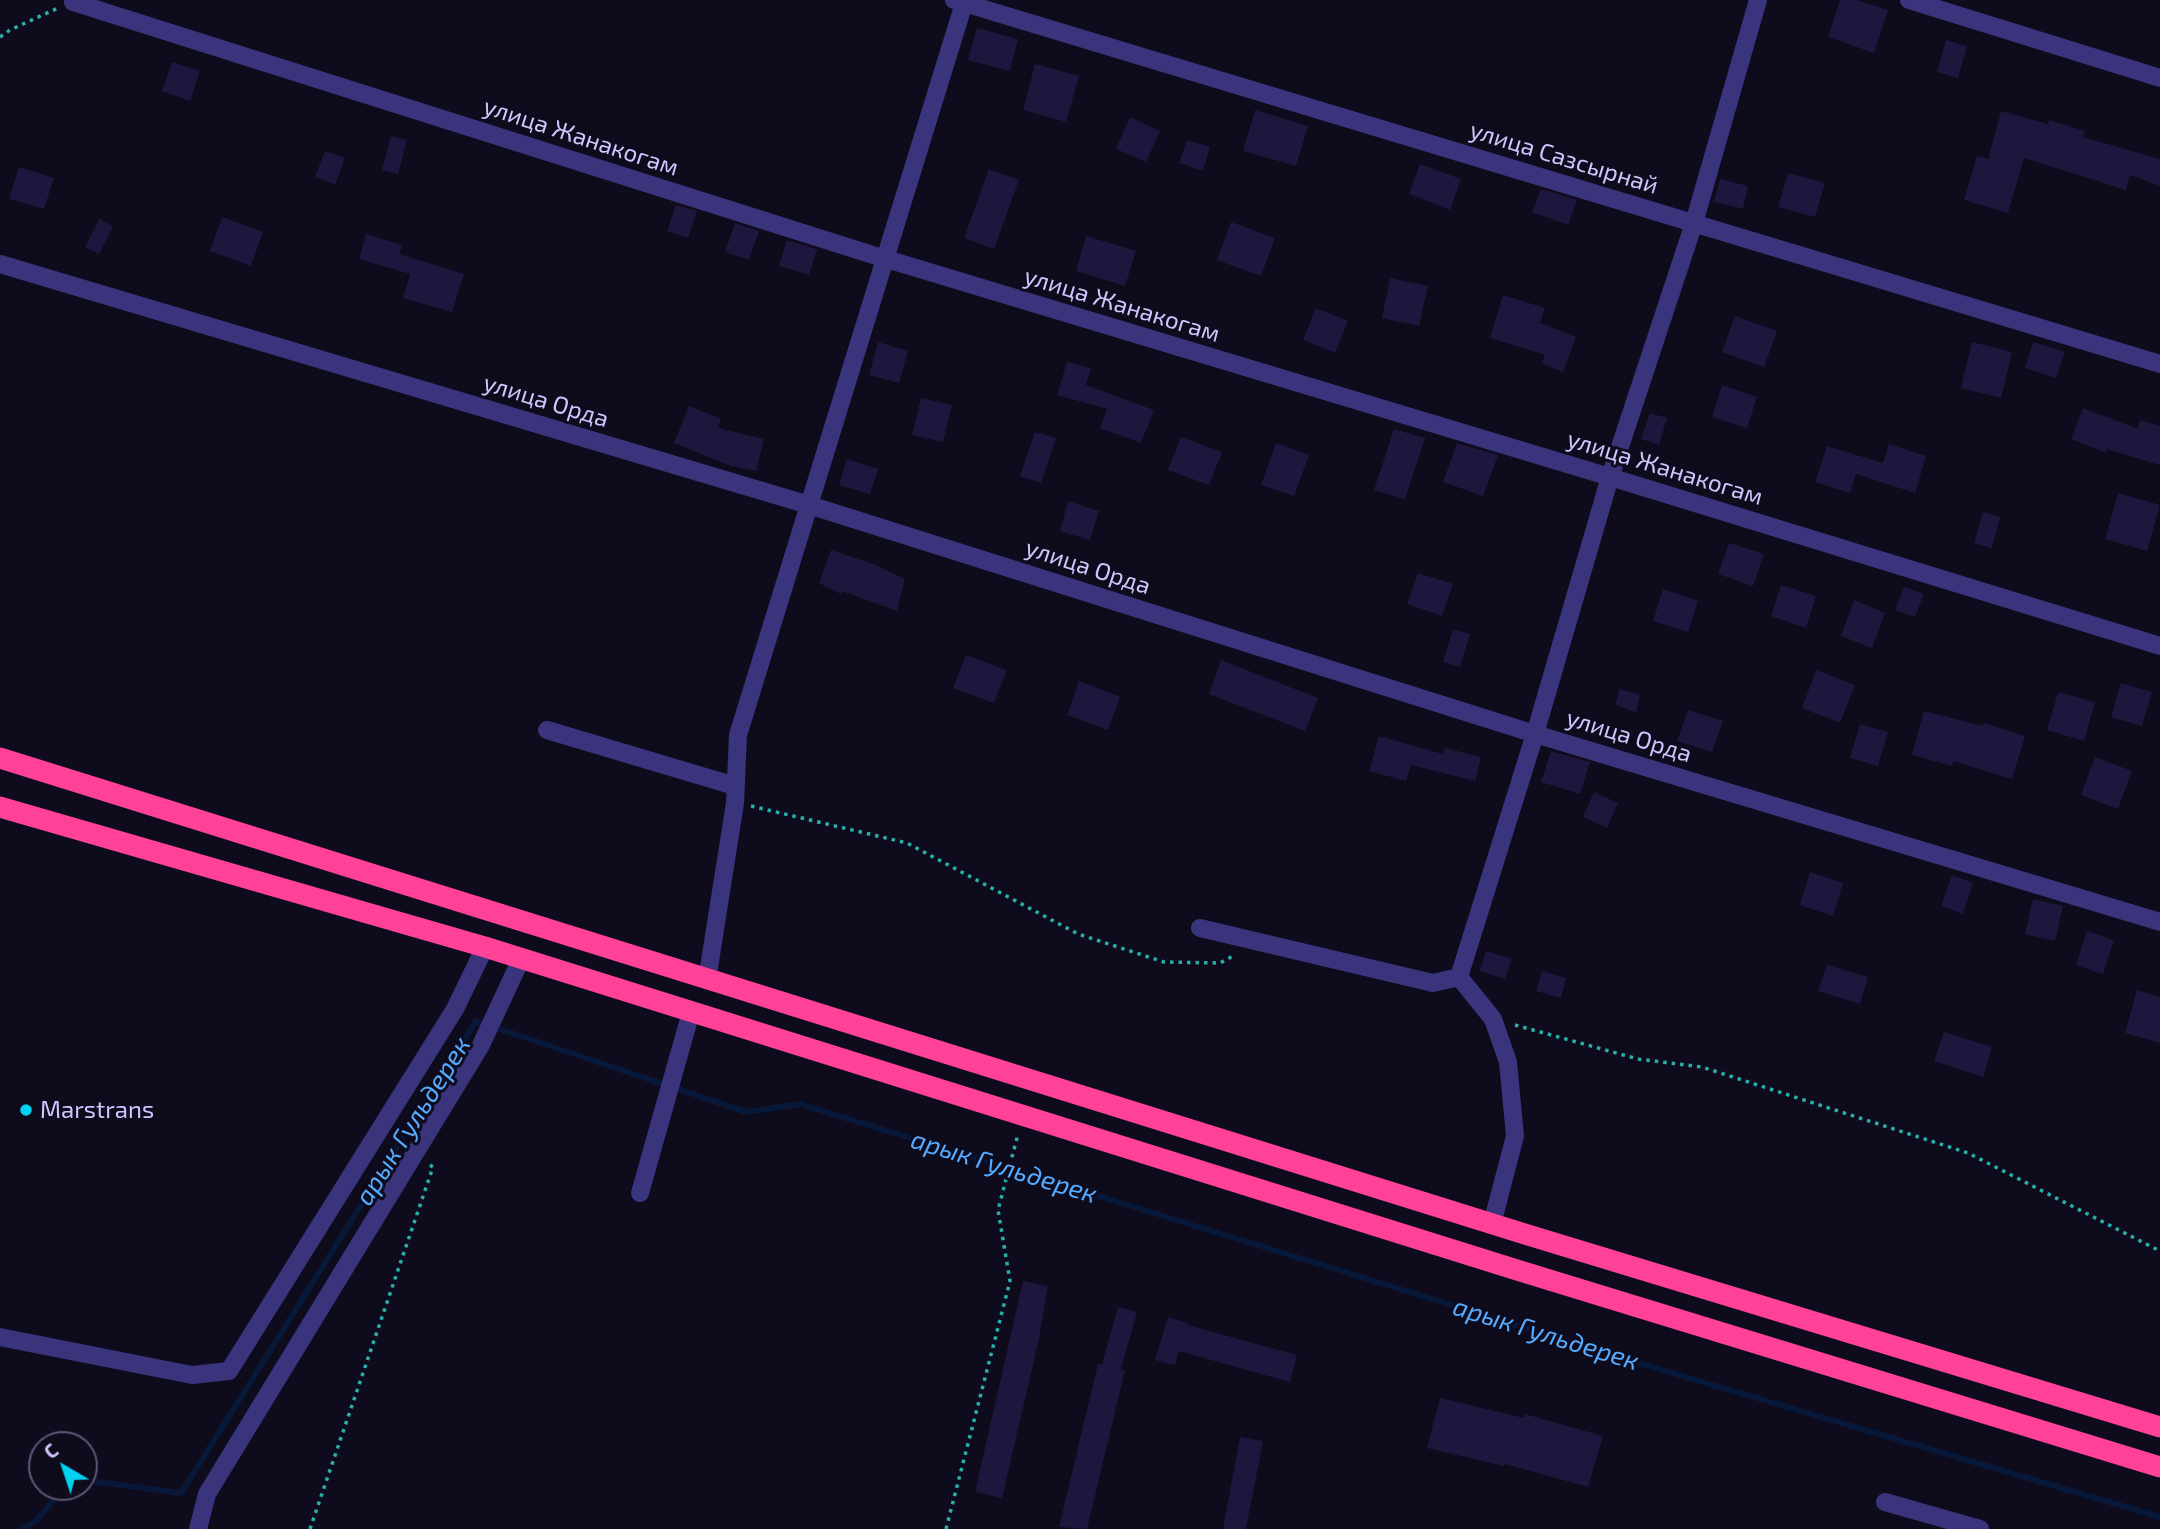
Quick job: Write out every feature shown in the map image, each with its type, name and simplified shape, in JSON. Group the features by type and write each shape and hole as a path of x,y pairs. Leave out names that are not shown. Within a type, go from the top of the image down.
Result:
{"highway":[{"path":"0,758 707,981 2160,1427"},
{"path":"0,807 485,947 1517,1270 2160,1467"},
{"path":"1517,1270 1528,1235"}],"street":[{"path":"1459,977 1611,477 1693,223 1758,0"},
{"path":"1909,0 2160,78"},
{"path":"707,981 735,794 737,735 885,259 961,1"},
{"name":"улица Сазсырнай","path":"961,1 2160,364"},
{"name":"улица Жанакогам","path":"73,2 885,259 1611,477 2160,646"},
{"name":"улица Орда","path":"0,264 809,505 1535,734 2160,922"},
{"path":"547,730 735,794"},
{"path":"1200,928 1433,983 1459,977"},
{"path":"0,1337 192,1375 229,1371 455,1009 485,947"},
{"path":"198,1529 207,1494 481,1045 521,958"},
{"path":"1459,977 1493,1019 1508,1062 1515,1136 1492,1224"},
{"path":"640,1193 691,1012"},
{"path":"1885,1502 1980,1529"}],"path":[{"path":"0,37 21,24 73,2"},
{"path":"735,794 906,843 1078,934 1164,962 1220,963 1261,942"},
{"path":"1493,1019 1638,1059 1702,1067 1968,1153 2160,1251"},
{"path":"946,1529 1010,1281 998,1210 1023,1115"},
{"path":"310,1529 433,1167 414,1155"}],"building":[{"path":"1840,0 1857,0 1888,10 1874,53 1828,37"},
{"path":"977,28 1018,39 1010,71 968,60"},
{"path":"1946,40 1967,46 1958,78 1937,72"},
{"path":"172,62 200,71 190,101 162,91"},
{"path":"1035,64 1079,76 1066,122 1023,110"},
{"path":"1255,110 1308,126 1296,166 1243,151"},
{"path":"2001,111 2048,124 2049,120 2085,131 2083,137 2160,159 2160,186 2130,175 2126,190 2024,158 2008,213 1964,200 1977,156 1988,159"},
{"path":"1130,117 1160,131 1146,162 1116,149"},
{"path":"391,136 407,140 398,174 382,170"},
{"path":"1187,140 1210,147 1203,171 1179,163"},
{"path":"325,151 345,158 335,185 315,177"},
{"path":"1420,164 1461,179 1450,210 1409,194"},
{"path":"19,167 54,178 44,209 9,199"},
{"path":"989,169 1019,180 994,249 964,238"},
{"path":"1788,173 1825,183 1815,217 1778,207"},
{"path":"1720,179 1748,186 1743,209 1714,202"},
{"path":"1541,189 1577,200 1568,225 1532,212"},
{"path":"676,205 697,211 688,238 667,231"},
{"path":"222,217 263,232 251,266 210,251"},
{"path":"99,219 113,226 99,254 85,247"},
{"path":"1231,222 1275,238 1261,276 1217,260"},
{"path":"735,223 759,231 749,260 725,252"},
{"path":"366,234 402,245 399,254 464,274 452,312 403,298 410,274 359,259"},
{"path":"1086,236 1136,251 1125,286 1076,271"},
{"path":"787,240 817,249 809,275 779,266"},
{"path":"1390,278 1428,286 1419,326 1382,318"},
{"path":"1503,295 1545,308 1540,323 1576,337 1563,372 1542,364 1545,355 1490,338"},
{"path":"1316,308 1348,321 1335,353 1303,340"},
{"path":"1735,316 1777,331 1764,367 1722,352"},
{"path":"878,342 908,351 899,383 869,375"},
{"path":"1972,342 2012,352 2001,398 1961,388"},
{"path":"2033,342 2065,352 2056,378 2025,368"},
{"path":"1067,362 1091,368 1086,385 1154,410 1141,443 1100,428 1107,409 1057,395"},
{"path":"1722,385 1757,397 1747,428 1712,417"},
{"path":"921,398 952,405 943,442 912,435"},
{"path":"689,406 721,419 718,428 764,439 756,471 731,466 674,443"},
{"path":"2083,408 2138,429 2140,420 2160,426 2160,465 2107,449 2106,453 2071,439"},
{"path":"1650,413 1667,418 1659,445 1641,439"},
{"path":"1394,429 1425,438 1405,499 1374,490"},
{"path":"1035,432 1056,438 1041,483 1020,476"},
{"path":"1181,437 1222,452 1209,485 1168,470"},
{"path":"1276,443 1309,455 1294,496 1261,485"},
{"path":"1457,443 1498,455 1483,496 1443,482"},
{"path":"1889,444 1926,456 1915,493 1856,474 1850,493 1815,482 1827,446 1883,463"},
{"path":"847,459 878,469 870,494 839,485"},
{"path":"2118,493 2160,505 2147,551 2105,539"},
{"path":"1068,501 1099,511 1090,540 1060,531"},
{"path":"1983,512 2000,517 1992,548 1974,543"},
{"path":"1729,543 1764,554 1753,586 1718,574"},
{"path":"831,550 876,565 905,579 897,611 842,591 841,594 819,583"},
{"path":"1418,573 1453,584 1442,616 1407,604"},
{"path":"1781,585 1816,596 1806,628 1771,616"},
{"path":"1904,587 1924,594 1915,617 1895,610"},
{"path":"1663,589 1698,601 1688,632 1653,621"},
{"path":"1854,600 1885,613 1872,648 1841,636"},
{"path":"1453,629 1470,634 1460,667 1443,662"},
{"path":"966,655 1007,670 994,703 953,688"},
{"path":"1221,660 1318,698 1305,731 1209,694"},
{"path":"1816,670 1855,685 1840,723 1802,708"},
{"path":"1079,681 1120,697 1108,730 1067,715"},
{"path":"2121,683 2152,692 2142,726 2111,717"},
{"path":"1620,689 1640,695 1636,712 1615,705"},
{"path":"2058,692 2095,702 2084,741 2047,730"},
{"path":"1688,710 1723,721 1712,752 1677,741"},
{"path":"1924,711 1983,726 1984,723 2025,736 2012,779 1953,761 1952,766 1912,755"},
{"path":"1860,724 1888,732 1878,766 1850,758"},
{"path":"1379,736 1443,754 1445,748 1481,757 1475,781 1411,765 1406,781 1369,771"},
{"path":"1551,751 1590,762 1580,794 1541,782"},
{"path":"2095,757 2132,771 2118,809 2081,795"},
{"path":"1594,792 1618,803 1607,828 1583,817"},
{"path":"1810,872 1843,883 1833,916 1800,905"},
{"path":"1952,875 1973,883 1963,914 1941,906"},
{"path":"2033,899 2063,906 2055,941 2025,934"},
{"path":"2087,931 2114,940 2103,974 2076,965"},
{"path":"1486,951 1512,959 1505,979 1480,971"},
{"path":"1827,965 1868,977 1860,1004 1818,991"},
{"path":"1542,971 1566,978 1561,998 1536,991"},
{"path":"2137,990 2160,997 2160,1043 2125,1033"},
{"path":"1944,1032 1992,1047 1983,1077 1934,1061"},
{"path":"1023,1281 1048,1286 1039,1339 1002,1498 975,1492"},
{"path":"1118,1307 1137,1312 1121,1369 1125,1370 1087,1529 1059,1527 1098,1364 1102,1364"},
{"path":"1168,1317 1187,1325 1297,1355 1290,1382 1179,1351 1175,1365 1155,1360"},
{"path":"1440,1398 1524,1418 1525,1414 1603,1436 1588,1487 1505,1464 1504,1466 1427,1448"},
{"path":"1240,1437 1263,1441 1246,1529 1223,1529"}],"waterway":[{"name":"арык Гульдерек","path":"98,1482 181,1493 476,1021 746,1112 800,1104 1682,1376 2160,1517"},
{"name":"арык Гульдерек","path":"23,1529 36,1521 53,1501"}],"place":[{"name":"Marstrans","path":"26,1110"}]}
